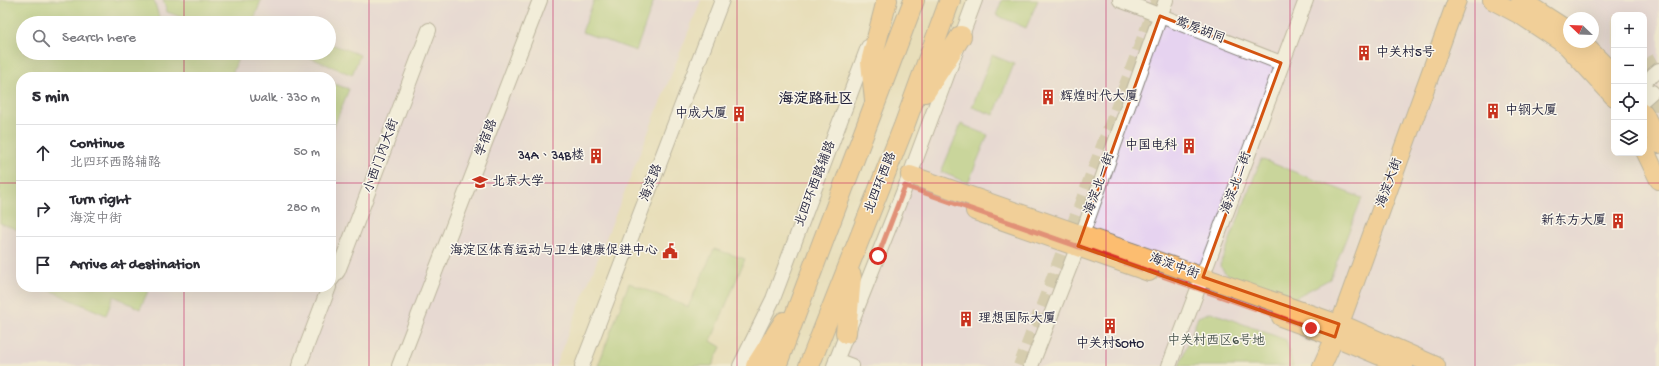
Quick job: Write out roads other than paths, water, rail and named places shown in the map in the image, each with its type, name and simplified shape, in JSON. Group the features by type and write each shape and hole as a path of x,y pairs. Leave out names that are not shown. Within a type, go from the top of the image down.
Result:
{"highway":[{"path":"875,102 871,62 886,0"},
{"path":"757,365 809,281 914,0"},
{"name":"北四环西路","path":"809,366 904,126 950,0"},
{"path":"904,126 961,36"},
{"path":"846,333 853,254"}],"main road":[{"name":"海淀大街","path":"1335,366 1342,333 1457,0"},
{"name":"海淀大街","path":"1322,366 1342,333 1469,0"},
{"path":"1492,0 1522,16 1567,46 1611,94"},
{"path":"1521,0 1563,27"},
{"path":"1588,48 1611,71"},
{"path":"1647,119 1659,144"},
{"path":"1647,155 1659,180"},
{"name":"海淀中街","path":"907,180 1436,366"},
{"name":"海淀中街","path":"1342,333 1404,366"}],"street":[{"name":"学宿路","path":"399,366 540,0"},
{"name":"海淀路","path":"582,366 722,0"},
{"name":"北四环西路辅路","path":"757,365 773,299 886,0"},
{"path":"852,366 835,363 907,180 975,0"},
{"name":"莺房胡同","path":"1120,0 1281,63"},
{"name":"海淀北一街","path":"1031,366 1080,240 1166,0"},
{"name":"海淀北二街","path":"1169,366 1201,283 1281,63 1306,0"},
{"name":"小西门内大街","path":"336,274 429,30"},
{"path":"299,366 326,292"}],"tunnel":[{"path":"1020,366 1158,0"},
{"path":"1647,65 1659,59"},
{"path":"1654,132 1654,103 1659,98"}],"place":[{"name":"中关村5号","path":"1364,53"},
{"name":"辉煌时代大厦","path":"1048,97"},
{"name":"中钢大厦","path":"1493,111"},
{"name":"中成大厦","path":"739,114"},
{"name":"中国电科","path":"1189,146"},
{"name":"34A、34B楼","path":"596,156"},
{"name":"北京大学","path":"480,182"},
{"name":"新东方大厦","path":"1618,221"},
{"name":"海淀区体育运动与卫生健康促进中心","path":"670,251"},
{"name":"理想国际大厦","path":"966,319"},
{"name":"中关村SOHO","path":"1110,326"}],"district":[{"name":"海淀路社区","path":"816,100"}],"park label":[{"name":"中关村西区6号地","path":"1216,341"}]}
